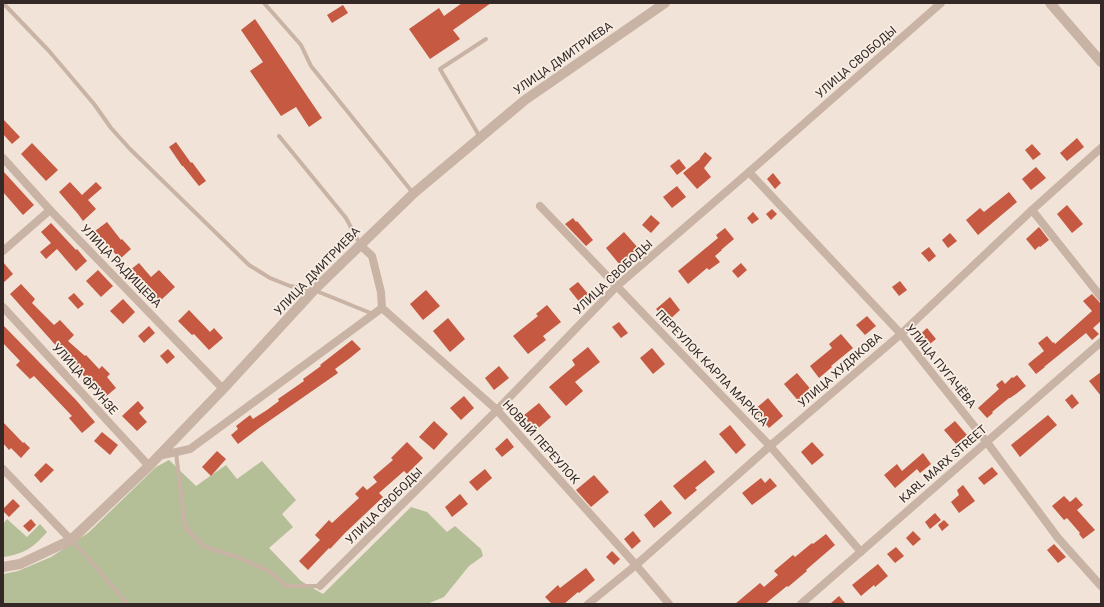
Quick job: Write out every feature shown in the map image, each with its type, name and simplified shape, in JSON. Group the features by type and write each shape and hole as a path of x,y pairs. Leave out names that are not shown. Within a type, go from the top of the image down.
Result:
{"street":[{"name":"УЛИЦА ДМИТРИЕВА","path":"3,567 20,564 71,540 149,466 223,389 314,290 414,193 525,100 664,3"},
{"name":"УЛИЦА СВОБОДЫ","path":"320,586 497,410 617,286 941,3"},
{"path":"1050,3 1101,62"},
{"name":"УЛИЦА ХУДЯКОВА","path":"588,604 636,565 770,446 901,334 1032,210 1101,148"},
{"name":"УЛИЦА РАДИЩЕВА","path":"3,158 50,210 223,389"},
{"name":"УЛИЦА ПУГАЧЁВА","path":"749,172 901,334 986,441 1058,538 1101,586"},
{"name":"ПЕРЕУЛОК КАРЛА МАРКСА","path":"540,206 770,446 861,552"},
{"path":"3,251 50,210"},
{"path":"1032,210 1101,297"},
{"path":"158,456 190,449 382,308 382,292 372,256 360,245"},
{"name":"УЛИЦА ФРУНЗЕ","path":"3,307 149,466"},
{"name":"НОВЫЙ ПЕРЕУЛОК","path":"382,308 497,410 669,604"},
{"name":"KARL MARX STREET","path":"801,604 1101,342"},
{"path":"3,469 71,540"}],"lane":[{"path":"3,3 49,51 94,104 111,128 130,150 250,265 270,278 290,286 314,290 373,314"},
{"path":"264,3 301,45 310,66 414,193"},
{"path":"481,137 440,69 486,39"},
{"path":"279,136 346,218 360,245"},
{"path":"176,452 185,527 203,546 240,558 269,571 286,586 320,586"},
{"path":"71,540 128,604"}],"green space":[{"path":"169,460 196,486 226,465 237,479 262,461 296,500 282,514 293,527 269,548 301,581 323,594 411,507 427,512 447,532 455,526 481,549 483,556 469,566 444,597 427,604 3,604 3,574 18,571 51,557 88,533 156,467"},
{"path":"7,519 27,537 40,524 47,532 28,549 17,554 3,557 3,524"}],"building":[{"path":"462,3 491,3 453,30 460,39 430,59 409,29 439,8 444,16"},
{"path":"343,5 348,13 332,23 327,15"},
{"path":"255,19 322,118 309,127 296,107 281,116 250,71 263,62 241,30"},
{"path":"3,119 20,137 12,144 3,134"},
{"path":"1077,138 1084,147 1067,161 1060,153"},
{"path":"176,142 206,181 199,186 182,166 169,147"},
{"path":"32,143 58,170 46,181 21,154"},
{"path":"1032,144 1041,154 1033,160 1025,150"},
{"path":"705,152 712,158 704,168 711,177 697,189 683,173 700,159"},
{"path":"679,159 686,168 677,175 670,166"},
{"path":"1036,167 1046,178 1031,190 1022,179"},
{"path":"3,171 34,205 23,215 3,192"},
{"path":"773,173 781,183 775,189 767,179"},
{"path":"70,182 82,195 96,182 102,188 88,200 96,209 83,221 59,192"},
{"path":"677,186 686,197 672,208 663,197"},
{"path":"1009,192 1017,202 978,235 966,220 980,208 984,212"},
{"path":"1067,205 1083,224 1072,233 1057,214"},
{"path":"772,209 777,214 771,220 766,214"},
{"path":"753,212 759,219 752,224 747,218"},
{"path":"651,215 660,223 651,233 642,225"},
{"path":"573,218 593,240 586,246 565,224"},
{"path":"107,222 121,240 122,239 131,249 120,259 95,231"},
{"path":"51,223 87,261 76,271 57,249 46,259 40,252 51,243 41,232"},
{"path":"1039,227 1049,240 1035,250 1026,239"},
{"path":"725,228 734,239 715,256 720,262 709,270 707,268 688,284 678,271 718,238 716,235"},
{"path":"624,232 639,249 620,265 606,248"},
{"path":"950,233 957,241 948,248 942,240"},
{"path":"929,247 936,256 929,262 921,253"},
{"path":"3,262 13,274 3,283"},
{"path":"139,263 151,277 159,270 175,287 160,301 130,270"},
{"path":"741,263 747,270 738,278 732,271"},
{"path":"98,270 113,286 101,297 86,281"},
{"path":"900,281 907,290 899,296 892,287"},
{"path":"578,282 590,296 581,304 569,289"},
{"path":"21,284 35,299 32,303 54,325 60,320 74,335 68,341 85,356 86,355 99,369 102,366 110,374 107,377 116,388 104,398 74,367 77,364 59,349 10,294"},
{"path":"426,290 440,306 423,320 410,304"},
{"path":"74,293 84,304 78,309 68,298"},
{"path":"1092,294 1101,304 1101,321 1093,328 1099,334 1092,340 1086,333 1036,374 1028,364 1044,351 1038,343 1047,336 1055,344 1092,311 1083,301"},
{"path":"670,297 680,310 667,322 656,309"},
{"path":"123,299 135,312 123,324 110,311"},
{"path":"547,305 561,322 543,336 546,340 528,354 513,336 538,316 536,314"},
{"path":"189,310 210,332 214,328 223,338 209,350 194,334 192,335 178,321"},
{"path":"867,316 876,326 865,335 856,325"},
{"path":"448,318 465,339 450,352 433,331"},
{"path":"619,322 628,333 621,338 612,327"},
{"path":"3,325 76,400 95,422 82,433 69,418 72,416 34,376 30,379 16,365 20,361 3,343"},
{"path":"149,326 155,333 144,343 138,336"},
{"path":"927,328 936,339 926,347 917,337"},
{"path":"841,334 853,348 819,378 810,366 832,348 829,344"},
{"path":"352,340 361,349 335,369 338,373 238,444 231,435 238,429 236,426 250,415 253,419 267,410 279,401 278,399 304,381 303,379"},
{"path":"588,347 600,362 575,382 583,391 566,406 549,387 575,365 572,360"},
{"path":"652,348 665,364 653,374 640,358"},
{"path":"168,349 175,357 167,364 160,356"},
{"path":"499,366 509,378 494,390 485,378"},
{"path":"1101,372 1101,396 1089,381"},
{"path":"797,373 813,392 800,403 784,384"},
{"path":"1017,375 1026,386 1009,398 987,418 978,408 999,389 996,385 1002,380 1005,384 1012,377 1013,378"},
{"path":"1072,394 1079,403 1072,409 1065,400"},
{"path":"464,396 474,408 461,420 450,408"},
{"path":"768,398 783,416 769,428 754,410"},
{"path":"138,401 144,408 139,413 147,422 137,431 122,416"},
{"path":"539,403 551,417 535,431 523,416"},
{"path":"1048,415 1057,425 1020,457 1011,445"},
{"path":"434,421 448,434 434,450 419,437"},
{"path":"955,421 967,435 956,444 944,430"},
{"path":"3,422 23,443 24,442 30,448 21,458 11,448 9,450 3,443"},
{"path":"730,425 746,445 736,454 719,434"},
{"path":"102,432 118,445 110,455 94,441"},
{"path":"507,438 514,447 502,457 495,449"},
{"path":"407,442 423,458 407,474 404,471 379,493 383,497 308,570 299,561 320,540 315,535 329,520 332,523 359,498 355,494 363,486 367,490 377,482 373,477 393,460 391,458"},
{"path":"812,442 824,455 812,465 801,452"},
{"path":"217,451 226,459 211,476 202,467"},
{"path":"923,453 931,464 920,473 917,469 895,488 884,475 897,464 902,471"},
{"path":"705,460 715,472 695,488 697,490 685,500 673,486"},
{"path":"46,463 54,470 41,483 34,475"},
{"path":"992,467 998,474 984,485 978,478"},
{"path":"485,469 492,478 477,491 469,482"},
{"path":"594,475 609,492 591,507 576,490"},
{"path":"761,478 765,483 770,478 777,486 752,505 742,493"},
{"path":"963,485 975,501 959,513 951,502 959,495 957,490"},
{"path":"460,494 468,504 452,517 445,507"},
{"path":"1064,496 1070,502 1076,497 1083,505 1077,510 1095,530 1083,539 1079,534 1080,533 1067,518 1064,520 1052,506"},
{"path":"13,499 20,506 9,517 3,509"},
{"path":"661,500 672,513 654,528 644,515"},
{"path":"935,513 941,520 930,529 925,522"},
{"path":"31,519 36,525 29,532 23,526"},
{"path":"944,520 949,525 942,531 938,525"},
{"path":"633,531 641,541 632,549 624,539"},
{"path":"913,531 921,539 913,546 906,538"},
{"path":"826,534 835,545 788,587 787,586 765,604 735,604 760,583 764,587 778,575 774,571 793,555 795,557"},
{"path":"1054,544 1066,557 1058,563 1047,550"},
{"path":"896,547 904,556 895,563 887,554"},
{"path":"612,551 620,559 614,565 606,557"},
{"path":"878,564 888,576 861,596 852,585"},
{"path":"586,568 595,580 564,604 552,604 545,597 558,585 560,588"},
{"path":"839,596 846,604 830,604"}]}
